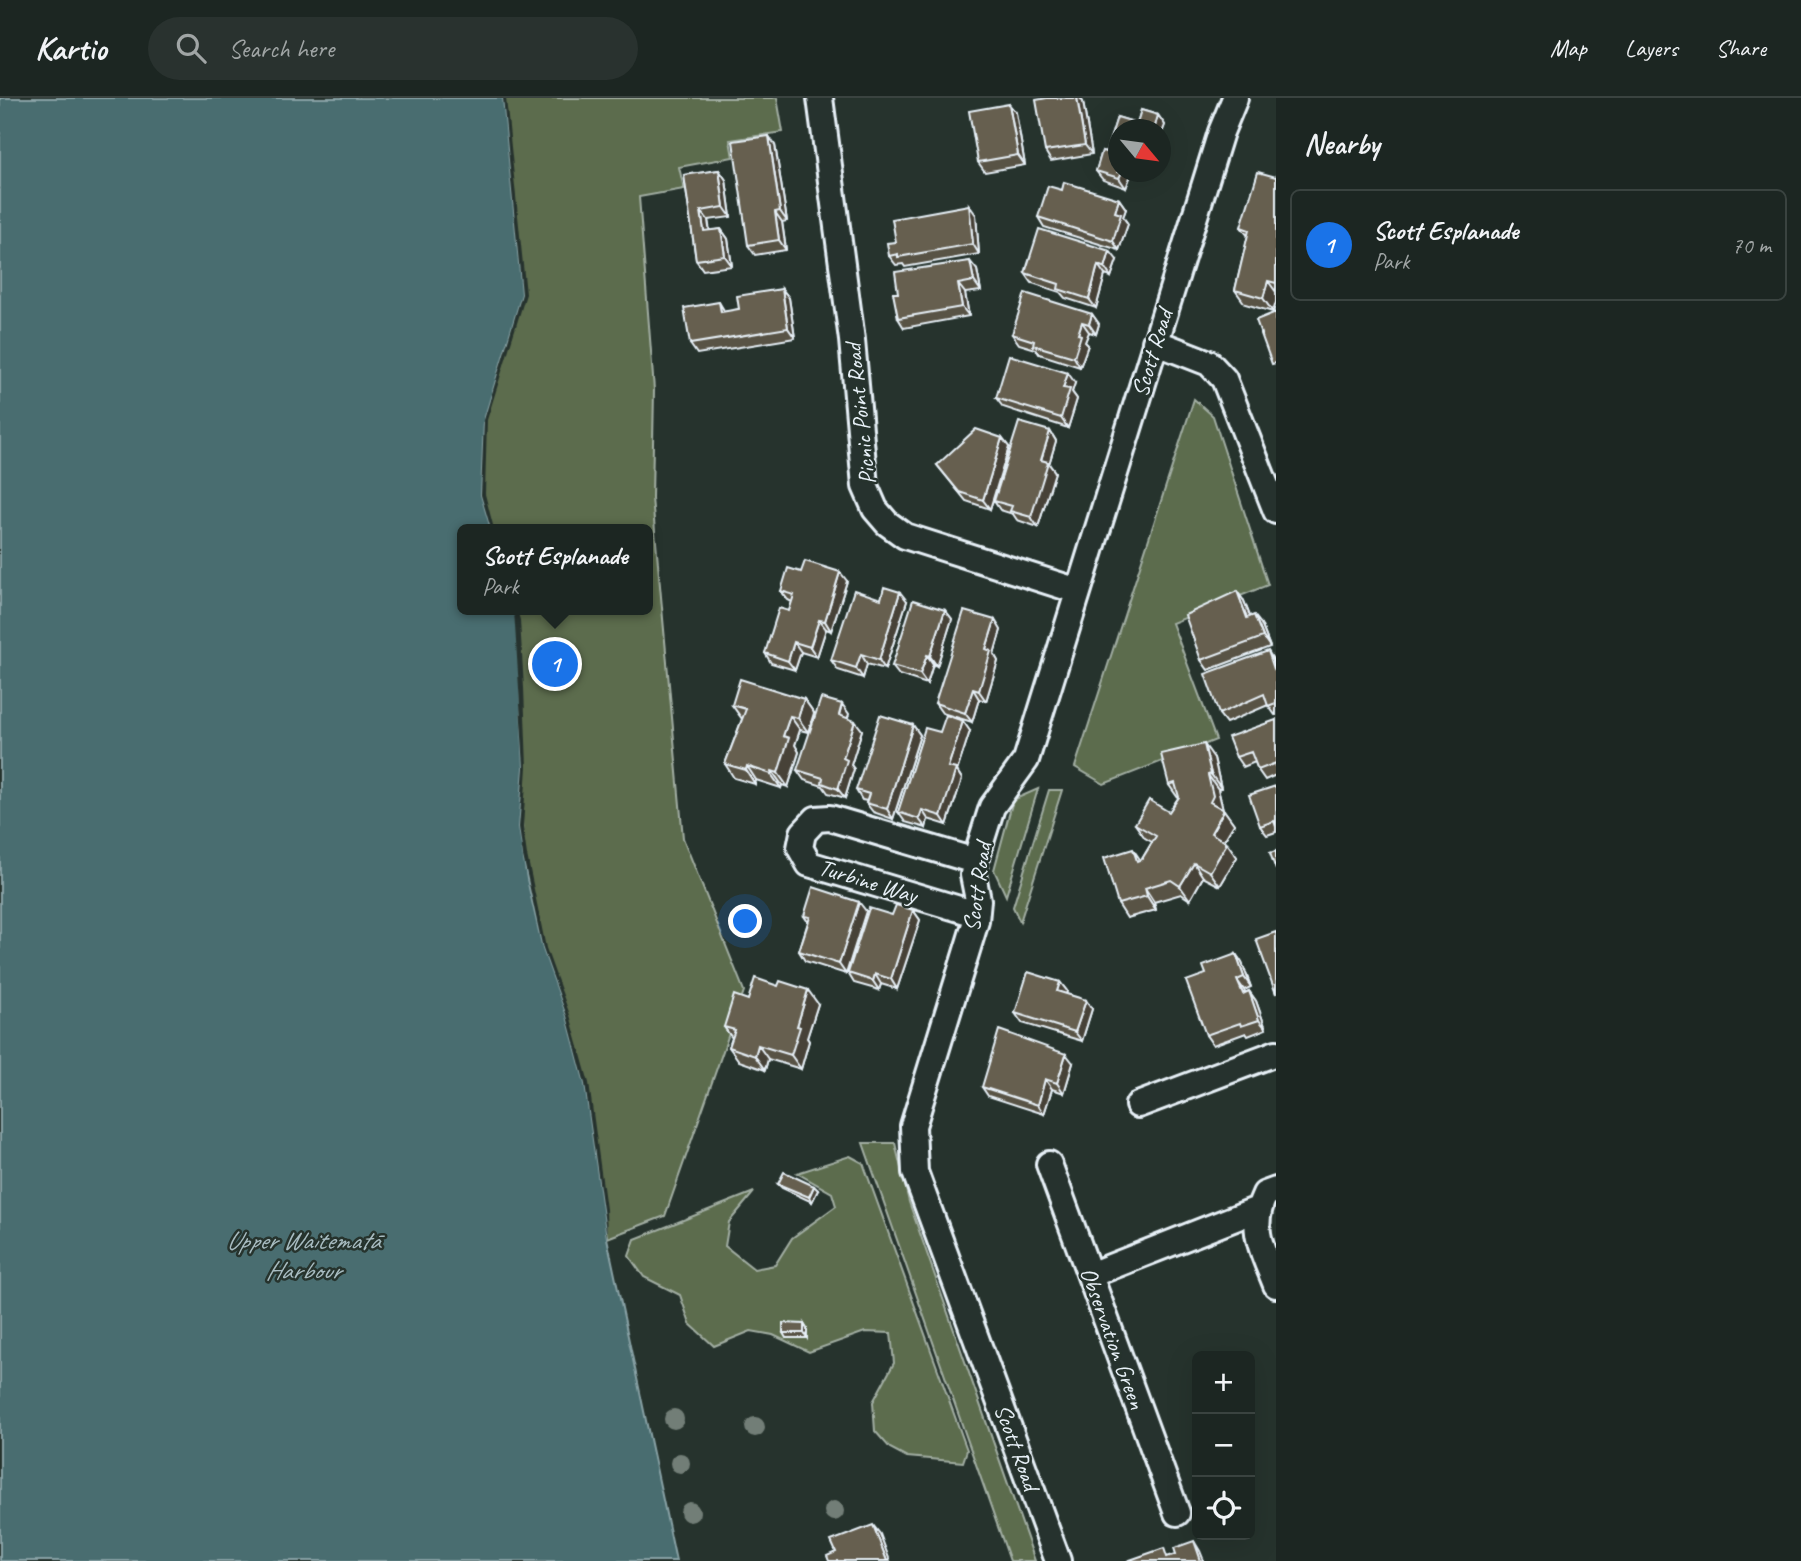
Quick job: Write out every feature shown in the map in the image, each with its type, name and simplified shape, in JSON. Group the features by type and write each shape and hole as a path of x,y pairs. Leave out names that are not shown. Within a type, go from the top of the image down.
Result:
{"street":[{"name":"Picnic Point Road","path":"820,98 852,340 861,461 865,486 875,509 887,523 905,536 1078,591"},
{"name":"Scott Road","path":"1058,1561 915,1172 913,1126 976,914 978,900 973,875 975,861 992,807 1026,760 1221,132 1236,98"},
{"path":"1155,342 1209,363 1224,379 1276,511"},
{"name":"Turbine Way","path":"975,861 830,818 816,819 807,827 800,848 802,856 809,864 976,914"},
{"path":"1138,1105 1276,1054"},
{"name":"Observation Green","path":"1049,1164 1177,1513"},
{"path":"1276,1190 1265,1194 1258,1209 1255,1228 1276,1285"},
{"path":"1090,1275 1258,1209"}],"green space":[{"path":"503,98 777,98 783,132 730,140 733,157 679,167 684,189 639,197 654,390 652,498 683,838 744,991 665,1216 607,1238 585,1084 543,949 523,856 516,615 653,615 653,524 490,524 481,495 484,420 522,294"},
{"path":"1194,399 1213,416 1268,585 1172,623 1216,740 1104,784 1075,767"},
{"path":"1038,789 1006,896 994,870 1013,800"},
{"path":"1049,790 1062,790 1020,922 1013,907"},
{"path":"863,1143 895,1143 909,1202 1035,1561 1010,1561"},
{"path":"850,1156 863,1163 967,1450 963,1462 907,1457 890,1448 875,1431 873,1402 894,1363 891,1333 865,1332 809,1352 773,1335 751,1331 714,1346 690,1324 680,1295 644,1277 629,1256 635,1239 754,1192 729,1222 725,1246 754,1269 775,1265 792,1238 836,1206 832,1193 797,1173"}],"water":[{"name":"Upper Waitematā Harbour","path":"0,98 503,98 522,294 484,420 481,495 490,524 457,524 457,615 516,615 517,620 524,768 519,827 527,879 543,949 567,1016 585,1084 607,1238 676,1561 0,1561"}],"pier":[{"path":"503,98 506,98 526,294 487,420 485,494 493,524 490,524 481,495 484,420 522,294"},
{"path":"514,615 518,615 520,620 524,688 527,767 523,827 527,855 546,948 570,1015 589,1083 606,1209 607,1238 585,1084 567,1016 543,949 523,856 519,827 524,768"}],"building":[{"path":"1077,98 1085,145 1045,151 1036,100"},
{"path":"1009,104 1018,155 978,162 969,111"},
{"path":"1141,110 1158,115 1157,119 1138,119"},
{"path":"769,136 780,211 775,212 779,240 748,245 733,141"},
{"path":"1108,146 1108,175 1096,171 1102,151 1106,152"},
{"path":"719,170 724,207 701,211 704,231 721,229 725,256 696,260 684,175"},
{"path":"1258,172 1276,177 1276,283 1268,281 1263,298 1235,290 1249,230 1241,227"},
{"path":"1064,182 1119,199 1115,212 1121,214 1113,241 1038,217 1048,186 1062,190"},
{"path":"969,205 973,244 898,257 898,254 889,256 887,243 896,242 892,219"},
{"path":"1039,229 1110,251 1105,268 1098,265 1089,299 1058,289 1059,284 1025,273"},
{"path":"970,261 974,281 958,284 962,307 898,318 893,293 898,293 895,272"},
{"path":"782,289 788,328 690,344 684,308 719,302 721,312 739,309 737,296"},
{"path":"1025,293 1092,314 1089,324 1082,322 1074,357 1033,345 1034,341 1012,334"},
{"path":"1276,312 1276,363 1272,364 1256,320"},
{"path":"1009,355 1068,373 1063,388 1070,389 1061,418 996,398"},
{"path":"1019,422 1050,431 1041,460 1048,462 1031,517 1010,511 1012,506 994,501"},
{"path":"976,429 1002,438 983,500 959,492 937,465"},
{"path":"805,561 840,572 825,621 819,620 810,647 794,642 788,661 765,653 779,608 789,611 794,595 781,591 788,568 801,572"},
{"path":"884,587 900,592 879,660 861,654 856,668 831,660 854,590 881,599"},
{"path":"1237,591 1247,618 1254,615 1263,637 1201,660 1185,615"},
{"path":"913,600 945,610 930,656 927,655 920,674 892,666"},
{"path":"964,611 995,620 986,649 991,651 979,691 973,689 965,713 935,703"},
{"path":"1268,651 1274,669 1276,668 1276,703 1268,706 1264,694 1219,714 1205,674"},
{"path":"740,679 804,699 798,718 790,716 783,736 789,738 778,773 772,771 771,774 747,766 746,770 725,764 746,709 732,705"},
{"path":"821,698 842,704 839,715 855,721 843,758 847,760 838,789 822,783 823,778 797,770"},
{"path":"880,715 913,725 887,809 866,803 869,794 856,790"},
{"path":"946,715 963,721 948,767 956,769 941,816 922,810 919,819 898,812 925,728 940,732"},
{"path":"1276,720 1276,763 1258,770 1251,752 1236,757 1228,737"},
{"path":"1204,744 1211,774 1208,775 1213,796 1210,802 1224,810 1211,833 1227,843 1210,872 1194,863 1180,886 1171,880 1145,888 1147,896 1118,904 1104,858 1133,849 1137,861 1142,859 1156,836 1135,824 1149,800 1169,812 1179,797 1175,783 1169,785 1161,754"},
{"path":"1276,786 1276,827 1274,821 1260,826 1249,795"},
{"path":"1276,851 1276,870 1270,853"},
{"path":"813,887 859,902 839,964 799,951 810,917 804,916"},
{"path":"896,905 913,910 891,979 875,974 873,981 848,973 869,908 892,915"},
{"path":"1276,932 1276,994 1256,939"},
{"path":"1236,954 1244,977 1237,980 1243,994 1249,991 1259,1020 1241,1026 1240,1023 1206,1035 1186,981 1206,974 1203,966"},
{"path":"1028,972 1060,982 1057,991 1086,1000 1075,1032 1015,1013"},
{"path":"755,978 778,986 780,981 808,990 791,1055 758,1045 755,1056 729,1047 735,1030 724,1027 734,995 748,1000"},
{"path":"999,1030 1066,1054 1057,1083 1045,1079 1038,1105 982,1087"},
{"path":"784,1172 814,1186 809,1197 778,1184"},
{"path":"783,1323 804,1324 804,1333 783,1333"},
{"path":"873,1525 887,1561 829,1561 827,1556 836,1552 831,1541"},
{"path":"1194,1541 1201,1561 1127,1561 1164,1548 1167,1557 1176,1554 1174,1548"}],"place":[{"name":"Scott Esplanade","path":"555,664"}]}
